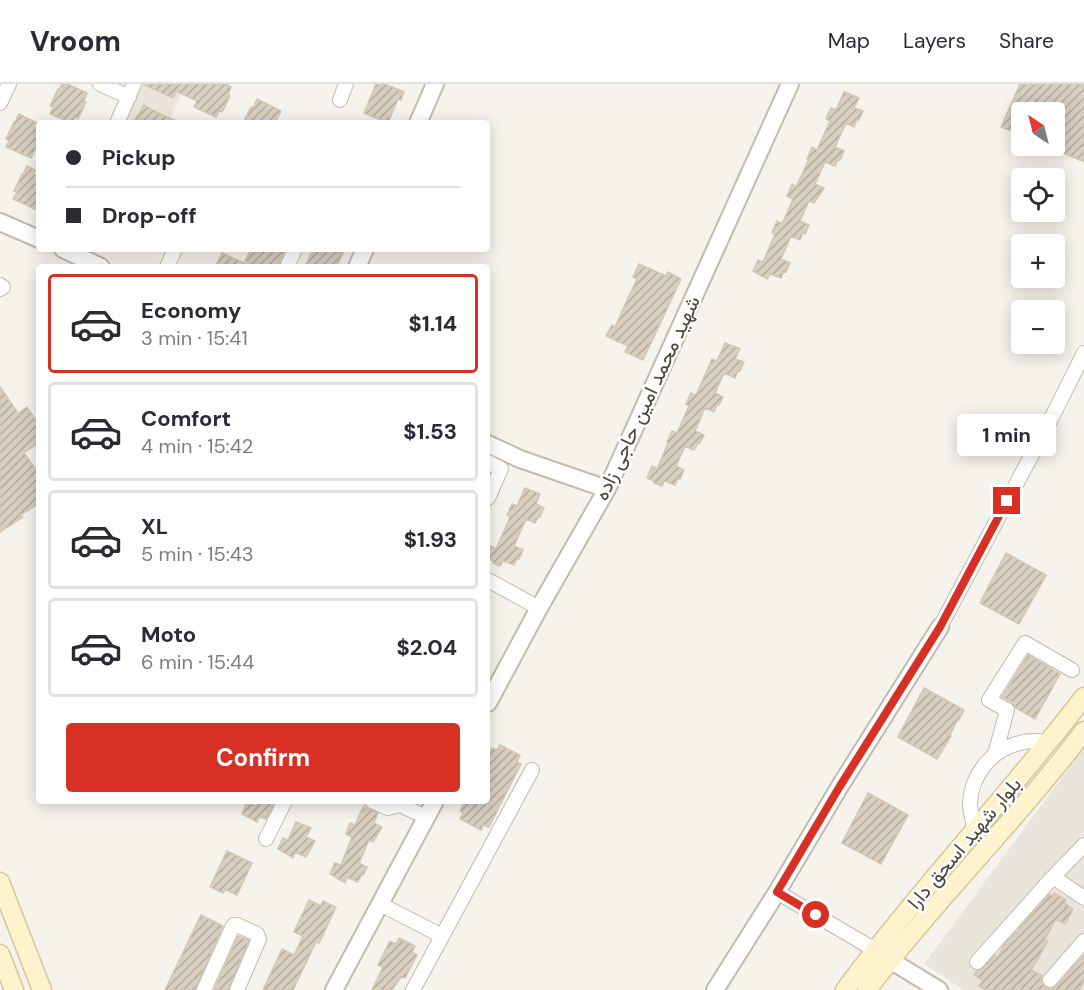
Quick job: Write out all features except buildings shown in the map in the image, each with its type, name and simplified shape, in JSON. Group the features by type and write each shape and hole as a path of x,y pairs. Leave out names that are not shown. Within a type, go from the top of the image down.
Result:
{"main road":[{"name":"بلوار شهید اسحق دارا","path":"867,990 882,955 975,830 1084,697"},
{"name":"بلوار شهید اسحق دارا","path":"845,990 925,917 1084,731"},
{"path":"1020,775 1037,788"},
{"path":"0,882 42,990"},
{"path":"0,954 14,990"}],"street":[{"path":"0,103 9,84"},
{"path":"100,84 131,91 118,120"},
{"path":"340,100 346,84"},
{"path":"419,120 435,84"},
{"name":"شهید محمد امین حاجی زاده","path":"490,699 607,489 790,84"},
{"path":"0,222 36,238"},
{"path":"69,252 95,264"},
{"path":"715,990 940,627 1084,353"},
{"path":"490,445 520,459 607,489"},
{"path":"490,463 501,469 490,494"},
{"path":"490,581 539,608"},
{"path":"995,755 1007,710 989,700 1025,643 1072,670"},
{"path":"975,830 970,803 972,789 981,770 1006,747 1033,741 1047,742"},
{"path":"413,990 532,770"},
{"path":"266,838 283,804"},
{"path":"379,804 388,808 400,805 426,817"},
{"path":"334,990 433,804"},
{"path":"977,962 1084,845"},
{"path":"1053,877 1084,898"},
{"path":"777,892 939,990"},
{"path":"380,904 442,936"},
{"path":"204,990 232,928 237,925 257,934 259,939 237,990"},
{"path":"1050,980 1084,941"}],"shaded area":[{"path":"136,84 185,84 169,120 120,120"},
{"path":"1084,748 1084,990 964,990 924,964"}],"route":[{"path":"816,915 777,892 840,786 940,627 1007,501"}]}
